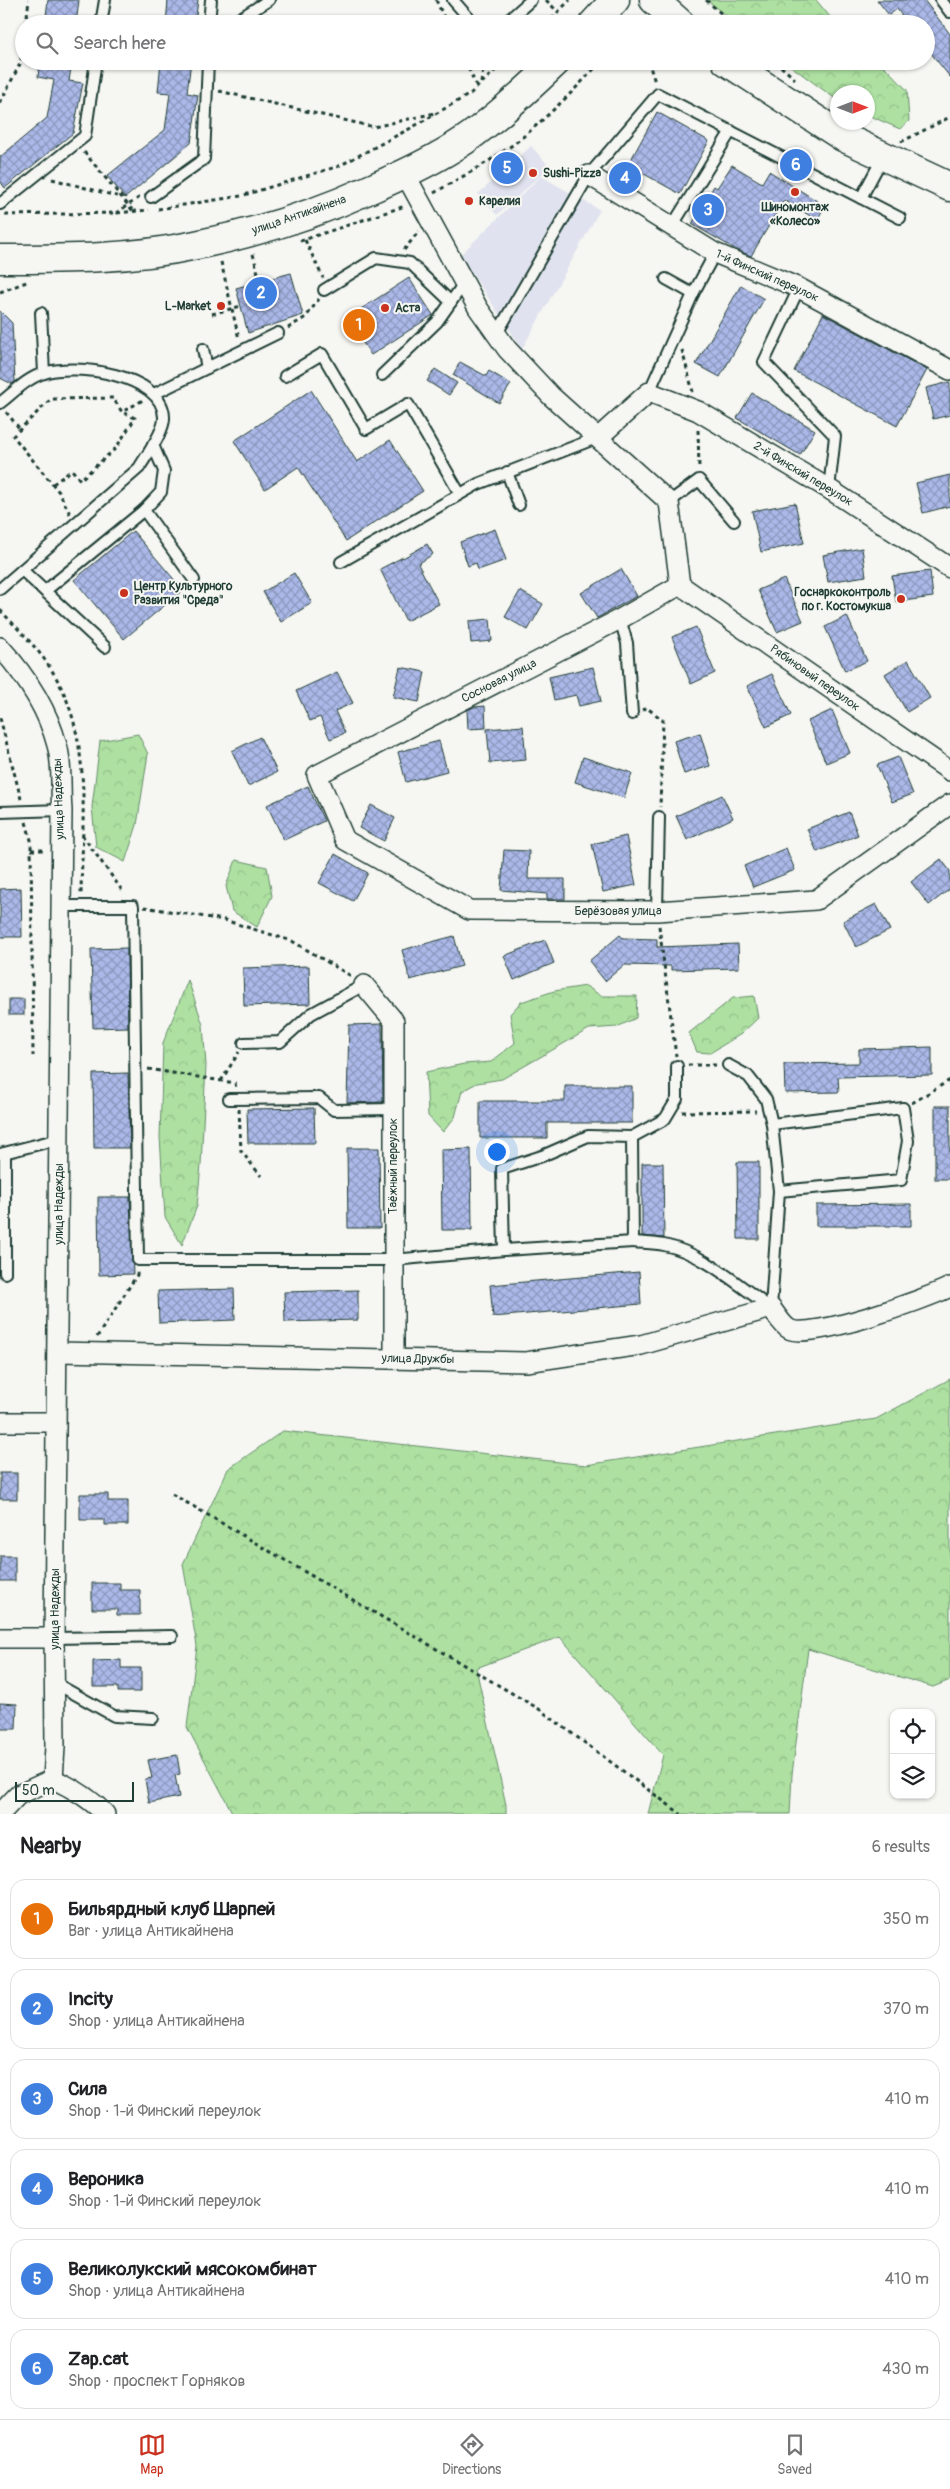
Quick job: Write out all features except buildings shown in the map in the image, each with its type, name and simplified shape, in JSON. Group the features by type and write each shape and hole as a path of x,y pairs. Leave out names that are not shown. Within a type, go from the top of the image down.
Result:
{"main road":[{"path":"601,15 615,0"},
{"path":"654,0 671,15"},
{"name":"улица Антикайнена","path":"0,259 113,256 195,246 264,229 325,209 405,174 465,140 512,103 547,70"},
{"path":"740,70 843,137 891,150 950,187"}],"street":[{"path":"405,174 464,283 496,335 551,396 599,437 669,502 680,585"},
{"name":"1-й Финский переулок","path":"589,175 671,228 715,253 799,288 950,370"},
{"path":"599,437 649,392"},
{"name":"2-й Финский переулок","path":"649,392 698,411 829,489 950,568"},
{"name":"Сосновая улица","path":"317,775 620,619 680,585"},
{"name":"Рябиновый переулок","path":"680,585 950,771"},
{"name":"улица Надежды","path":"0,647 20,668 42,703 58,746 62,810 54,1638 55,1748 53,1779"},
{"name":"Берёзовая улица","path":"317,775 345,840 469,910 657,911 816,900 950,804"},
{"name":"Таёжный переулок","path":"364,985 394,1021 394,1359"},
{"path":"771,1308 788,1328 799,1332 876,1315 950,1286"},
{"name":"улица Дружбы","path":"58,1352 526,1362 641,1345 771,1308"},
{"path":"0,1422 56,1422"},
{"path":"0,1638 54,1638"},
{"path":"0,1814 18,1795 53,1779 70,1786 93,1802 105,1814"}],"lane":[{"path":"102,15 105,0"},
{"path":"210,15 211,0"},
{"path":"245,15 269,0"},
{"path":"453,0 466,15"},
{"path":"514,15 531,0"},
{"path":"941,0 950,12"},
{"path":"0,204 85,136 95,70"},
{"path":"148,195 204,159 207,70"},
{"path":"496,335 589,175 658,94 900,218"},
{"path":"671,228 731,131"},
{"path":"861,198 891,150"},
{"path":"649,392 693,294 715,253"},
{"path":"324,290 376,258 410,263 451,302"},
{"path":"666,278 693,294"},
{"path":"382,375 437,322 464,283"},
{"path":"799,288 764,362 835,436 829,489"},
{"path":"41,313 44,373"},
{"path":"154,394 278,333"},
{"path":"203,349 207,368"},
{"path":"285,376 322,354 366,429 408,404 460,494"},
{"path":"0,404 29,380 44,373 78,369 109,374 141,384 154,394 162,408 164,419 153,446 139,468 0,589"},
{"path":"341,562 478,484 599,437"},
{"path":"44,591 144,510 161,492 164,471 153,446"},
{"path":"507,472 519,504"},
{"path":"669,502 699,480 734,521"},
{"path":"144,510 194,580"},
{"path":"22,570 106,647"},
{"path":"620,619 627,643 632,714"},
{"path":"0,812 62,810"},
{"path":"657,911 659,817"},
{"path":"60,906 133,906 138,1260 393,1260 504,1250 633,1242 665,1245 685,1252 713,1267 771,1308"},
{"path":"244,1043 280,1042 311,1014 364,985"},
{"path":"728,1065 748,1076 766,1099 772,1124 780,1191 771,1308"},
{"path":"504,1250 502,1169 542,1156 588,1136 632,1137 665,1119 677,1099 677,1066"},
{"path":"234,1099 319,1098 334,1110 393,1109"},
{"path":"772,1124 904,1108 908,1141 901,1180 780,1191"},
{"path":"632,1137 633,1242"},
{"path":"5,1273 2,1153 59,1139"},
{"path":"54,1638 172,1636"},
{"path":"55,1682 114,1716 153,1718"}],"path":[{"path":"27,15 29,0"},
{"path":"436,0 443,15"},
{"path":"546,0 558,12"},
{"path":"555,15 570,0"},
{"path":"706,0 723,15"},
{"path":"0,103 17,70"},
{"path":"469,70 477,87"},
{"path":"481,84 483,70"},
{"path":"0,215 116,213 241,196 339,166 470,94 496,70"},
{"path":"651,70 658,94"},
{"path":"206,88 374,127 438,113"},
{"path":"891,150 950,118"},
{"path":"77,143 133,211"},
{"path":"37,175 121,198"},
{"path":"116,213 127,205 148,195"},
{"path":"305,240 319,269"},
{"path":"253,254 260,281"},
{"path":"221,262 242,350"},
{"path":"278,333 306,317 324,290"},
{"path":"212,314 241,306"},
{"path":"677,330 698,411 699,480"},
{"path":"122,412 154,394"},
{"path":"52,485 72,470 80,480 116,448 135,418 122,412 113,398 51,400 13,436 52,485 74,523"},
{"path":"0,404 20,429"},
{"path":"632,714 646,708 663,720 659,817"},
{"path":"0,718 30,840 33,1056"},
{"path":"82,835 133,906 224,920 292,941 364,985"},
{"path":"657,911 677,1066 728,1065"},
{"path":"222,1081 244,1043"},
{"path":"135,1067 235,1083 234,1099 241,1151 261,1176"},
{"path":"904,1108 950,1080"},
{"path":"669,1112 769,1111"},
{"path":"87,1353 137,1276 138,1260"},
{"path":"172,1494 539,1709 681,1814"}],"shaded area":[{"path":"531,146 550,167 497,215 478,194"},
{"path":"541,176 600,210 522,349 460,255"}],"green space":[{"path":"707,0 816,0 828,15 724,15"},
{"path":"796,70 888,70 907,90 909,121 900,129 875,118 875,85 830,85 830,95"},
{"path":"138,734 148,754 137,825 125,862 96,847 92,807 100,741"},
{"path":"236,860 267,867 272,896 257,927 232,911 226,886"},
{"path":"188,980 203,1025 206,1065 197,1206 182,1245 165,1217 160,1137 163,1043"},
{"path":"586,986 601,996 637,996 636,1018 617,1027 589,1029 502,1079 477,1083 462,1091 455,1117 443,1132 428,1116 426,1072 464,1064 491,1062 515,1043 510,1014 521,1002 554,991"},
{"path":"754,996 758,1018 741,1034 710,1053 697,1052 689,1033 733,998"},
{"path":"950,1379 950,1680 933,1687 808,1649 792,1774 790,1814 648,1814 663,1755 560,1637 476,1668 506,1805 506,1814 233,1814 187,1727 197,1646 183,1564 228,1469 283,1431 586,1465 876,1419"}],"place":[{"name":"Zap.cat","path":"796,165"},
{"name":"Великолукский мясокомбинат","path":"507,168"},
{"name":"Sushi-Pizza","path":"533,173"},
{"name":"Вероника","path":"625,178"},
{"name":"Шиномонтаж «Колесо»","path":"795,192"},
{"name":"Карелия","path":"469,201"},
{"name":"Сила","path":"708,210"},
{"name":"Incity","path":"261,293"},
{"name":"L-Market","path":"221,306"},
{"name":"Аста","path":"385,308"},
{"name":"Бильярдный клуб Шарпей","path":"359,325"},
{"name":"Центр Культурного Развития \"Среда\"","path":"124,593"},
{"name":"Госнаркоконтроль по г. Костомукша","path":"901,599"}]}
